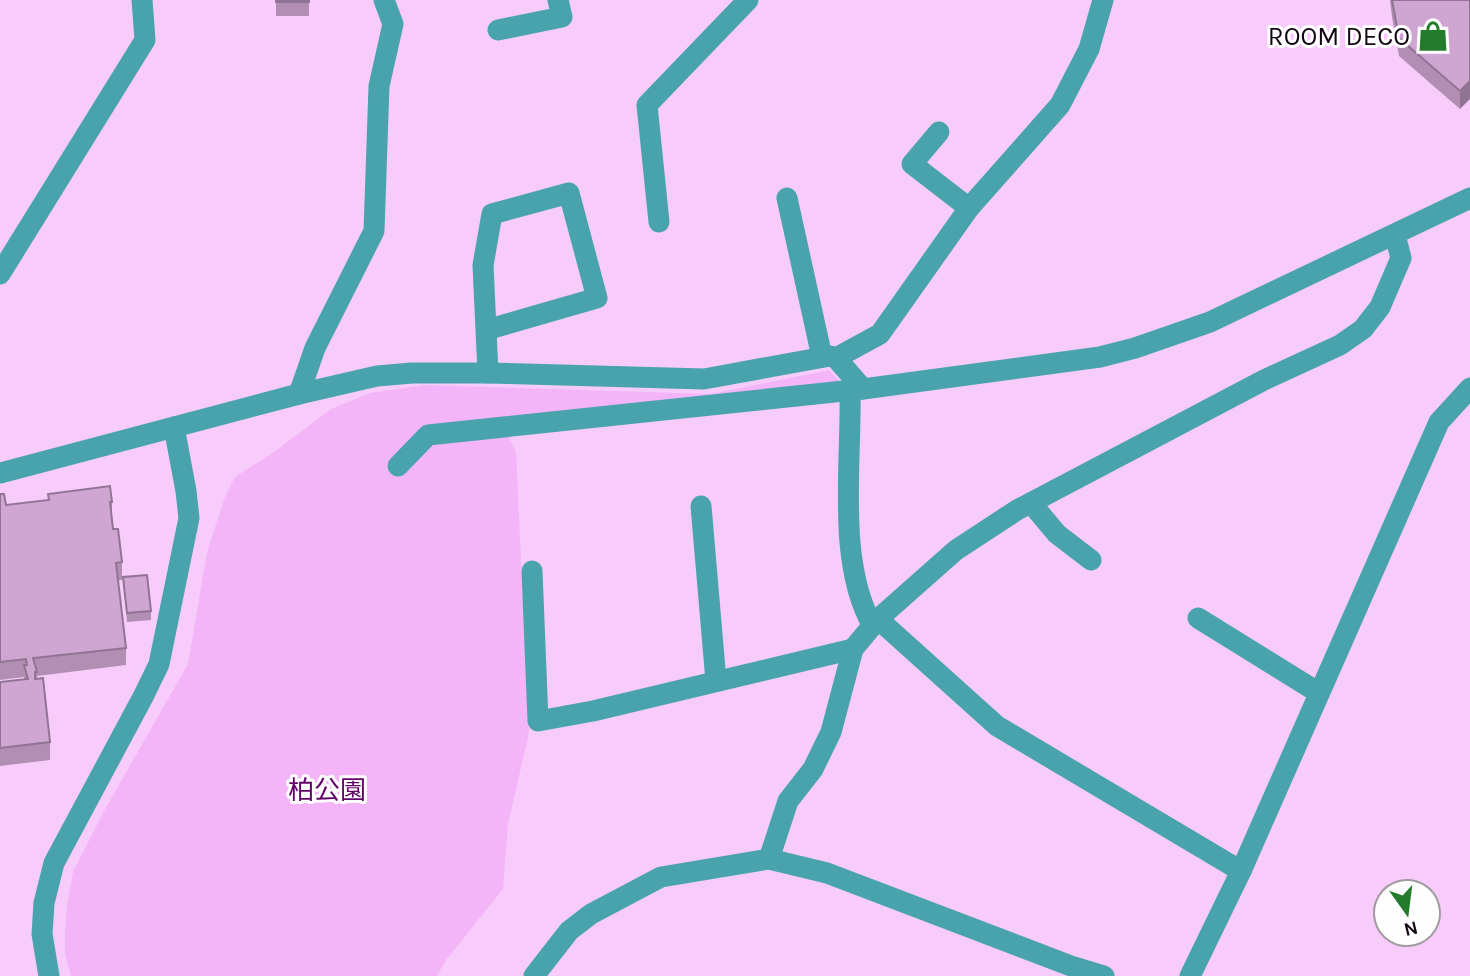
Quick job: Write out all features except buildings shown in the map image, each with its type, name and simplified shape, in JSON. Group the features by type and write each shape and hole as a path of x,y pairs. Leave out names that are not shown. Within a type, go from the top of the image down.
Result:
{"street":[{"path":"0,274 145,40 142,0"},
{"path":"299,394 315,348 374,231 379,86 393,24 384,0"},
{"path":"498,30 562,17 558,0"},
{"path":"659,222 648,105 748,0"},
{"path":"0,473 299,394 396,374 488,373 704,379 829,357 880,334 969,208 1060,105 1090,49 1103,0"},
{"path":"939,132 912,164 969,208"},
{"path":"486,330 597,298 569,193 492,214 483,265 486,330 488,373"},
{"path":"787,198 829,357 857,389 848,475 852,561 864,611 997,726 1241,871"},
{"path":"398,466 428,435 857,389 1063,362 1135,348 1210,322 1470,198"},
{"path":"769,859 788,801 813,769 831,732 853,649 876,623 956,550 1031,502 1264,380 1340,345 1363,330 1380,307 1401,258 1395,234"},
{"path":"1190,976 1241,871 1439,422 1470,388"},
{"path":"49,976 43,934 44,903 54,863 159,664 189,518 174,427"},
{"path":"1031,502 1057,534 1091,560"},
{"path":"701,506 716,681"},
{"path":"532,571 538,721 593,711 853,649"},
{"path":"1198,618 1319,693"},
{"path":"534,976 543,961 569,931 591,914 662,877 769,859 827,873 1104,976"}],"green space":[{"name":"柏公園","path":"829,370 840,382 499,419 516,452 529,733 508,824 503,889 446,960 437,976 71,976 65,954 65,932 73,872 104,811 188,664 207,552 225,497 235,477 274,452 331,409 370,393 425,385 711,394"}],"place":[{"name":"ROOM DECO","path":"1433,36"}]}
